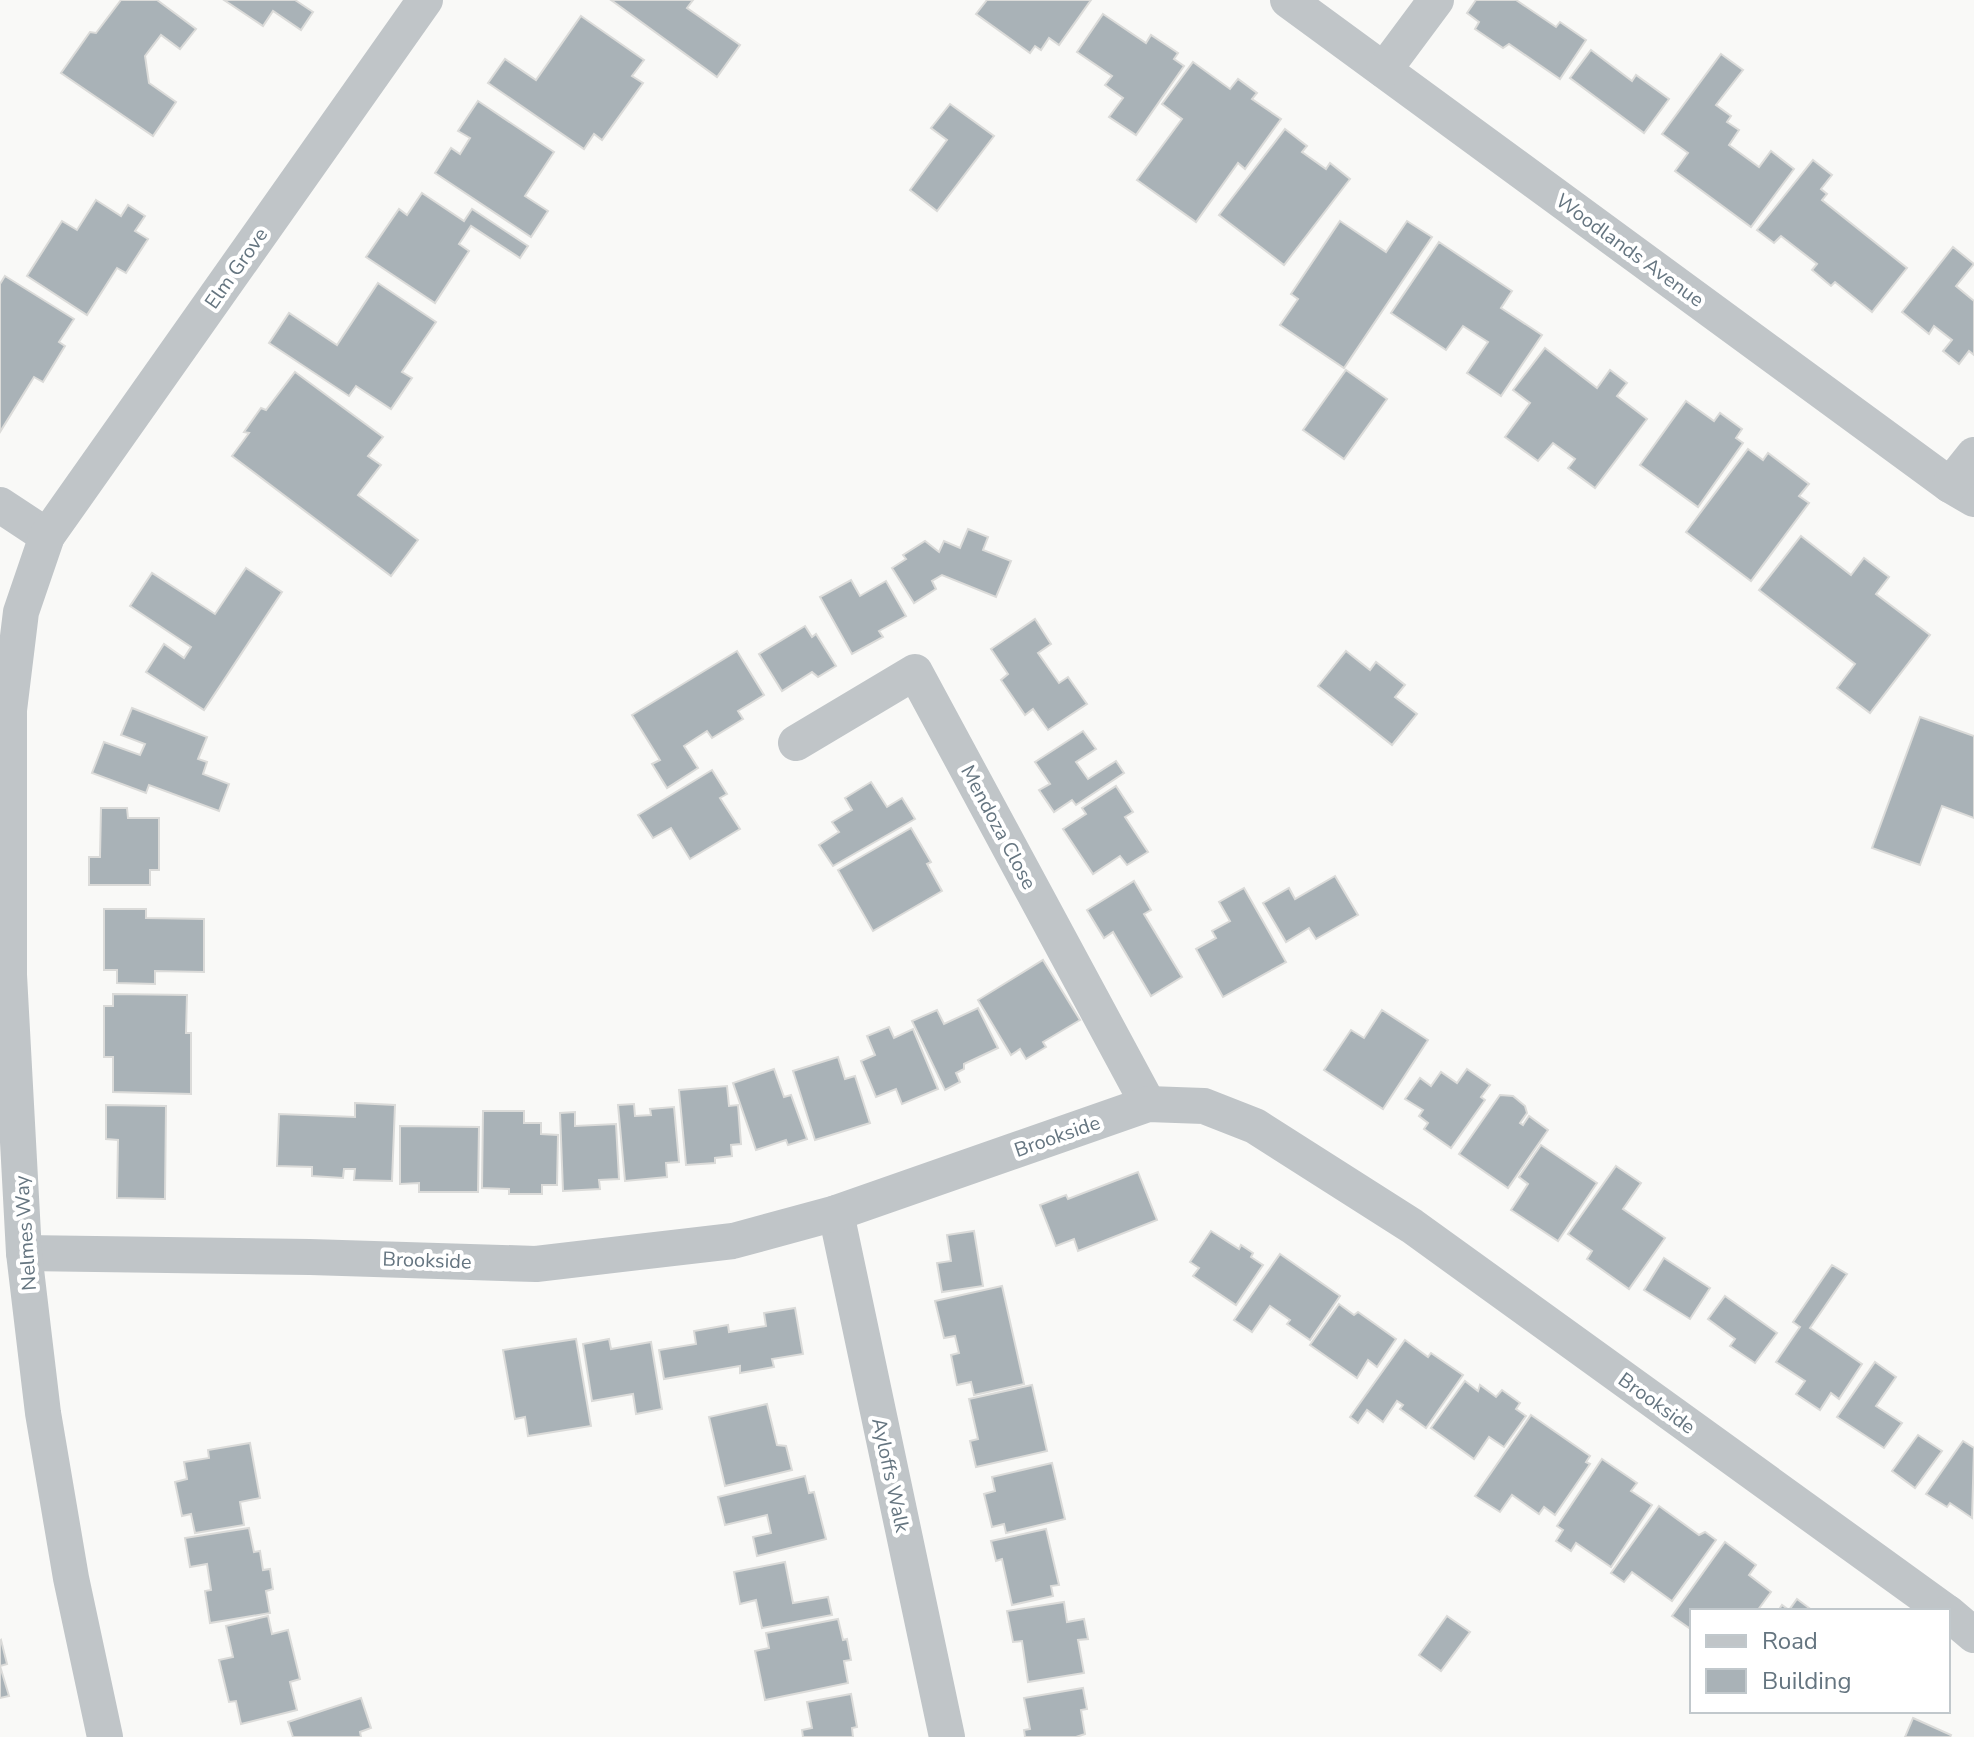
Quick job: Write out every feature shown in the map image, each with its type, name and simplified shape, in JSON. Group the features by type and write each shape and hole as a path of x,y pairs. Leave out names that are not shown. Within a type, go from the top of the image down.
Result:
{"street":[{"name":"Elm Grove","path":"47,536 425,0"},
{"name":"Woodlands Avenue","path":"1288,0 1962,492"},
{"path":"1384,70 1436,0"},
{"path":"1962,492 1974,455"},
{"path":"0,505 47,536"},
{"name":"Nelmes Way","path":"47,536 21,612 9,710 4,975 24,1253 45,1428 71,1578 105,1737"},
{"name":"Mendoza Close","path":"796,743 915,672 1148,1104"},
{"name":"Brookside","path":"24,1253 294,1256 536,1264 733,1241 836,1213 1148,1104 1204,1106 1255,1126 1412,1226 1943,1609"},
{"name":"Ayloffs Walk","path":"836,1213 947,1737"},
{"name":"Brookside","path":"1950,1615 1974,1635"}],"building":[{"path":"121,0 157,0 196,29 180,49 161,35 145,56 149,83 176,102 153,136 61,73 90,32 96,33"},
{"path":"224,0 295,0 313,12 301,30 273,11 263,26"},
{"path":"611,0 693,0 687,8 740,45 717,77"},
{"path":"987,0 1091,0 1059,45 1049,38 1041,50 1035,46 1030,53 976,14"},
{"path":"1476,0 1516,0 1556,27 1560,22 1586,40 1560,79 1509,44 1503,48 1475,29 1479,22 1467,13"},
{"path":"1103,14 1146,43 1151,35 1178,53 1174,59 1184,66 1136,135 1109,117 1123,98 1105,85 1112,76 1077,52"},
{"path":"581,16 644,60 632,76 643,83 602,140 594,134 584,149 488,83 505,59 536,80"},
{"path":"1591,50 1632,81 1636,75 1669,99 1644,133 1570,78"},
{"path":"1721,54 1743,70 1716,105 1731,116 1727,122 1739,130 1729,145 1759,167 1771,151 1794,169 1751,227 1675,171 1688,153 1662,134"},
{"path":"1193,62 1230,89 1238,79 1257,93 1252,99 1281,119 1245,169 1238,163 1196,222 1137,180 1182,119 1162,104"},
{"path":"478,101 554,152 525,196 548,211 531,237 435,173 451,148 460,154 470,138 458,131"},
{"path":"950,104 994,136 937,211 910,190 947,140 931,128"},
{"path":"1285,129 1307,146 1302,152 1326,169 1330,163 1350,179 1284,265 1219,215"},
{"path":"1813,160 1832,175 1821,189 1827,194 1822,200 1907,268 1872,312 1835,282 1831,286 1812,270 1817,264 1781,236 1774,243 1757,230"},
{"path":"422,193 464,221 472,209 528,246 520,258 471,226 459,244 469,251 435,303 366,257 399,209 407,215"},
{"path":"96,200 121,216 128,205 145,216 135,231 148,239 126,273 117,268 87,315 27,276 62,221 77,230"},
{"path":"1340,221 1386,252 1407,221 1432,237 1344,368 1280,325 1298,299 1291,294"},
{"path":"1439,242 1512,291 1501,308 1542,335 1501,396 1467,373 1488,342 1463,326 1446,350 1391,313"},
{"path":"1953,247 1974,264 1956,286 1974,301 1974,355 1969,351 1959,364 1943,351 1952,340 1934,326 1929,334 1902,312"},
{"path":"5,276 74,319 59,342 65,346 43,382 34,377 0,432 0,284"},
{"path":"378,283 436,322 402,372 412,378 391,409 356,386 349,396 269,343 289,313 337,345"},
{"path":"1545,348 1597,388 1610,370 1627,383 1617,396 1647,419 1595,488 1568,468 1575,459 1553,443 1538,461 1505,437 1530,403 1513,390"},
{"path":"1346,370 1387,399 1344,459 1303,430"},
{"path":"295,372 383,437 368,456 381,465 358,495 418,540 391,576 232,456 249,433 244,432 261,408 266,410"},
{"path":"1686,401 1714,421 1720,413 1742,429 1736,438 1743,443 1698,507 1640,465"},
{"path":"1748,449 1763,460 1768,453 1809,484 1799,496 1809,503 1751,581 1686,532"},
{"path":"968,529 988,537 983,550 1011,561 996,597 942,575 932,581 936,589 914,603 892,568 906,559 903,555 925,541 939,552 944,541 960,548"},
{"path":"1801,536 1851,575 1864,558 1889,577 1876,594 1930,635 1870,713 1837,688 1855,664 1759,590"},
{"path":"246,568 282,592 204,710 146,672 164,644 184,658 191,647 130,606 152,573 215,614"},
{"path":"851,580 860,596 886,581 906,616 879,631 883,637 852,654 820,597"},
{"path":"1035,619 1051,644 1038,653 1059,683 1068,677 1087,704 1048,730 1033,709 1025,715 1001,680 1008,674 991,649"},
{"path":"805,626 812,637 816,634 836,666 818,677 812,672 782,691 759,654"},
{"path":"737,651 764,695 738,711 743,719 712,738 707,731 684,746 698,768 667,788 652,764 660,760 632,715"},
{"path":"1346,651 1370,670 1376,662 1405,685 1395,697 1417,714 1392,745 1318,686"},
{"path":"132,708 207,737 198,759 207,762 203,774 229,784 219,811 149,785 146,793 92,773 104,742 140,755 145,744 121,735"},
{"path":"1920,717 1974,736 1974,818 1942,806 1920,865 1872,848"},
{"path":"1083,731 1096,749 1076,762 1088,779 1116,761 1124,773 1076,805 1072,800 1054,812 1039,790 1050,784 1035,762"},
{"path":"712,770 727,794 720,798 740,829 690,859 671,828 653,838 638,815"},
{"path":"871,782 887,807 902,798 915,819 833,866 819,845 839,832 832,822 852,810 845,798"},
{"path":"1116,786 1133,812 1125,817 1148,852 1127,865 1120,856 1093,874 1063,829 1086,814 1082,808"},
{"path":"101,808 127,808 128,818 159,818 159,870 150,870 150,885 89,885 89,857 100,857"},
{"path":"911,828 931,862 927,864 942,891 873,931 838,870"},
{"path":"1335,876 1358,915 1316,939 1309,928 1286,942 1263,903 1289,888 1295,899"},
{"path":"1134,881 1151,910 1144,914 1182,977 1151,996 1113,932 1104,938 1087,910"},
{"path":"1244,888 1286,962 1223,997 1196,949 1216,938 1212,931 1230,921 1219,902"},
{"path":"104,909 146,909 146,918 204,919 204,972 155,971 155,984 117,983 117,970 104,970"},
{"path":"1043,960 1080,1020 1043,1042 1046,1047 1026,1059 1020,1049 1011,1055 978,1000"},
{"path":"113,994 187,995 186,1033 191,1033 191,1094 113,1092 113,1057 104,1057 104,1006 113,1006"},
{"path":"978,1008 998,1048 964,1064 964,1069 956,1073 960,1082 945,1090 912,1021 937,1010 944,1024"},
{"path":"1382,1010 1428,1040 1383,1109 1324,1070 1351,1030 1364,1038"},
{"path":"889,1027 894,1038 913,1029 938,1089 902,1104 896,1089 876,1097 861,1061 875,1055 867,1036"},
{"path":"838,1057 845,1079 855,1076 870,1123 815,1140 793,1071"},
{"path":"774,1069 784,1097 791,1095 807,1139 788,1145 786,1140 756,1150 733,1083"},
{"path":"1467,1069 1490,1085 1481,1097 1485,1100 1451,1148 1424,1129 1428,1123 1419,1116 1423,1110 1405,1099 1420,1078 1431,1086 1441,1072 1457,1083"},
{"path":"727,1086 729,1106 738,1105 741,1144 731,1145 732,1156 715,1158 715,1163 686,1165 679,1090"},
{"path":"1500,1095 1513,1096 1525,1106 1527,1113 1520,1123 1523,1125 1529,1116 1548,1130 1508,1188 1459,1154"},
{"path":"355,1103 395,1105 392,1181 354,1180 355,1169 344,1169 343,1178 312,1176 312,1167 277,1166 279,1114 355,1117"},
{"path":"634,1104 635,1116 651,1115 650,1109 674,1107 679,1162 666,1163 667,1177 625,1181 618,1105"},
{"path":"106,1105 166,1106 165,1199 117,1198 118,1140 106,1139"},
{"path":"483,1111 524,1111 524,1123 541,1123 541,1134 558,1135 557,1185 542,1185 542,1194 509,1194 509,1189 482,1188"},
{"path":"575,1112 575,1126 616,1124 619,1179 599,1180 600,1189 563,1191 560,1113"},
{"path":"400,1126 479,1127 478,1192 419,1192 419,1183 400,1184"},
{"path":"1541,1145 1597,1183 1558,1241 1511,1210 1528,1184 1519,1177"},
{"path":"1616,1166 1641,1183 1623,1209 1665,1238 1629,1289 1587,1259 1592,1251 1568,1234"},
{"path":"1138,1172 1157,1220 1078,1251 1074,1239 1056,1246 1040,1205 1066,1195 1068,1199"},
{"path":"974,1231 983,1286 942,1292 937,1263 951,1261 947,1235"},
{"path":"1211,1231 1239,1249 1241,1245 1263,1265 1236,1305 1193,1276 1199,1268 1190,1262"},
{"path":"1280,1254 1340,1296 1310,1340 1287,1324 1290,1320 1270,1306 1252,1332 1234,1320"},
{"path":"1664,1258 1710,1288 1690,1319 1644,1290"},
{"path":"1832,1265 1847,1274 1810,1328 1862,1364 1839,1399 1831,1393 1820,1410 1796,1394 1805,1381 1776,1362 1800,1327 1793,1322"},
{"path":"1002,1286 1024,1384 974,1395 971,1382 957,1385 951,1355 959,1353 955,1336 944,1338 935,1301"},
{"path":"1725,1296 1777,1333 1755,1363 1730,1346 1735,1339 1708,1319"},
{"path":"1339,1304 1354,1315 1358,1312 1396,1339 1377,1367 1368,1360 1357,1378 1310,1345"},
{"path":"795,1308 803,1354 772,1359 774,1367 740,1373 740,1366 664,1379 659,1350 696,1344 694,1331 728,1325 729,1332 766,1326 764,1313"},
{"path":"576,1339 591,1426 528,1436 525,1417 515,1419 503,1350"},
{"path":"609,1339 611,1349 651,1342 662,1409 636,1414 633,1394 592,1401 583,1344"},
{"path":"1405,1340 1428,1357 1431,1353 1463,1375 1426,1428 1400,1409 1403,1405 1397,1401 1383,1422 1367,1410 1358,1423 1350,1417"},
{"path":"1875,1362 1896,1377 1876,1406 1902,1423 1884,1448 1837,1417"},
{"path":"1465,1381 1478,1391 1480,1385 1496,1397 1502,1390 1520,1403 1516,1409 1526,1416 1504,1447 1489,1437 1474,1459 1431,1428"},
{"path":"1032,1385 1047,1451 976,1467 970,1441 978,1439 969,1399"},
{"path":"767,1404 777,1445 786,1446 792,1470 725,1486 709,1417"},
{"path":"1531,1415 1590,1456 1586,1462 1590,1464 1555,1515 1544,1507 1539,1514 1512,1495 1500,1512 1475,1496"},
{"path":"1918,1435 1942,1451 1915,1488 1892,1471"},
{"path":"1963,1441 1974,1448 1972,1518 1950,1503 1947,1507 1926,1494"},
{"path":"250,1443 260,1498 240,1502 244,1525 195,1533 191,1514 182,1516 175,1482 187,1479 184,1462 209,1458 208,1450"},
{"path":"1602,1459 1637,1483 1631,1491 1652,1505 1611,1567 1576,1543 1571,1551 1556,1541 1563,1530 1557,1526"},
{"path":"1052,1463 1065,1519 1006,1533 1004,1524 992,1527 984,1494 995,1491 992,1477"},
{"path":"805,1476 809,1493 814,1492 826,1539 757,1556 753,1537 771,1533 767,1515 725,1525 718,1497"},
{"path":"1659,1506 1699,1535 1705,1532 1716,1540 1672,1601 1632,1572 1624,1582 1611,1573"},
{"path":"249,1528 254,1552 260,1551 263,1570 270,1569 273,1589 266,1591 270,1613 210,1623 205,1591 211,1590 207,1564 190,1567 185,1538"},
{"path":"1046,1529 1059,1585 1051,1586 1053,1596 1012,1605 1002,1559 996,1561 991,1541"},
{"path":"1725,1542 1756,1565 1749,1575 1771,1592 1758,1609 1690,1609 1690,1629 1672,1616"},
{"path":"785,1562 793,1603 828,1597 832,1615 762,1628 756,1600 740,1604 734,1572"},
{"path":"1797,1599 1810,1609 1790,1609"},
{"path":"1064,1602 1067,1622 1084,1619 1088,1639 1078,1640 1084,1673 1028,1682 1022,1641 1013,1642 1007,1611"},
{"path":"268,1616 272,1634 288,1630 300,1679 290,1682 297,1710 241,1724 236,1701 229,1702 219,1660 233,1657 226,1626"},
{"path":"1447,1616 1470,1632 1441,1671 1419,1655"},
{"path":"838,1619 843,1640 847,1639 851,1660 844,1661 848,1683 765,1700 755,1651 769,1648 766,1633"},
{"path":"1,1640 7,1664 0,1666 0,1641"},
{"path":"0,1666 9,1696 0,1698"},
{"path":"1083,1688 1087,1709 1081,1710 1085,1734 1076,1737 1025,1737 1024,1730 1030,1729 1024,1698"},
{"path":"851,1694 857,1727 852,1728 853,1737 803,1737 802,1730 812,1728 807,1702"},
{"path":"361,1698 371,1728 360,1732 361,1737 293,1737 288,1722"},
{"path":"1913,1718 1951,1735 1905,1737"}]}
